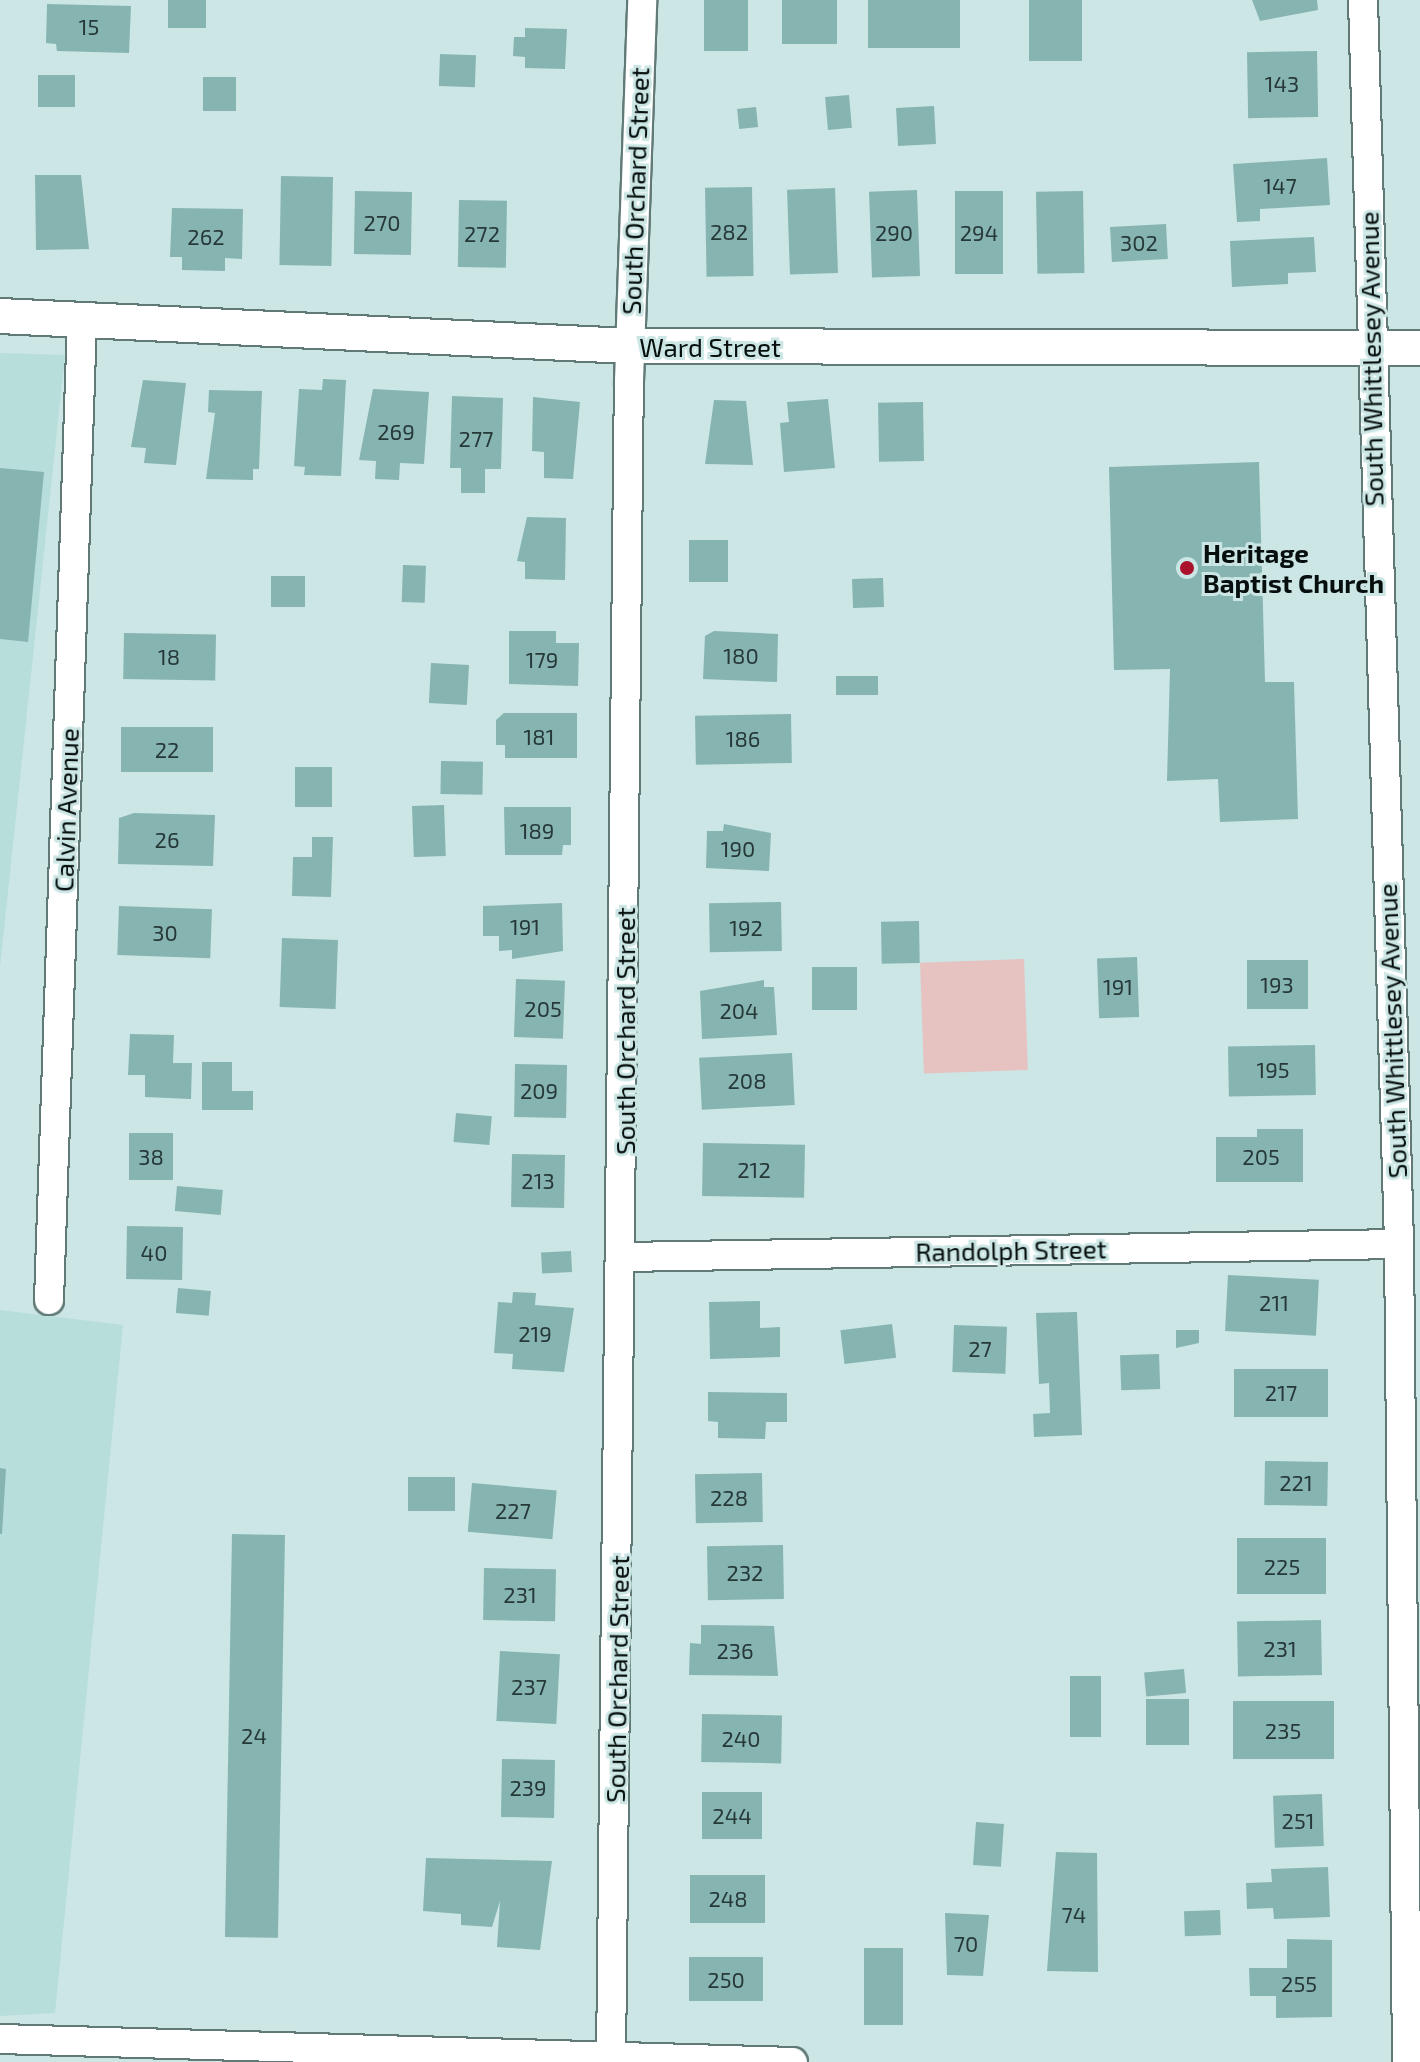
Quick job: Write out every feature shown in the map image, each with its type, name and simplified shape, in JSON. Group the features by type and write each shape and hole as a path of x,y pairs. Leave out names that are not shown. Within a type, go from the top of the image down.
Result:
{"street":[{"name":"South Orchard Street","path":"611,2058 623,1257 630,346 642,0"},
{"name":"South Whittlesey Avenue","path":"1363,0 1399,1244 1407,2062"},
{"name":"Ward Street","path":"0,316 630,346 1420,348"},
{"name":"Calvin Avenue","path":"49,1300 82,319"},
{"name":"Randolph Street","path":"623,1257 1399,1244"},
{"path":"0,2039 793,2062"}],"shaded area":[{"path":"0,353 65,355 0,967"},
{"path":"1024,959 1028,1070 924,1074 920,963"},
{"path":"0,1310 123,1325 55,2013 0,2016"}],"building":[{"path":"168,0 206,0 206,28 168,28"},
{"path":"704,0 748,0 748,51 704,51"},
{"path":"782,0 837,0 837,44 782,44"},
{"path":"868,0 960,0 960,48 868,48"},
{"path":"1029,0 1082,0 1082,61 1029,61"},
{"path":"1252,0 1317,0 1318,10 1260,21"},
{"path":"47,4 131,6 129,53 57,51 56,44 46,43"},
{"path":"525,28 567,29 565,69 525,68 525,57 513,56 514,37 525,37"},
{"path":"1317,51 1318,117 1248,118 1247,52"},
{"path":"440,54 476,55 475,87 439,86"},
{"path":"38,75 75,75 75,107 38,107"},
{"path":"203,77 236,77 236,111 203,111"},
{"path":"849,95 852,128 828,130 825,97"},
{"path":"934,106 936,144 898,146 896,108"},
{"path":"756,107 758,127 739,129 737,109"},
{"path":"1327,158 1330,205 1260,209 1260,221 1237,222 1233,164"},
{"path":"35,175 81,175 89,249 36,250"},
{"path":"281,176 333,177 331,266 279,265"},
{"path":"752,187 754,276 707,277 705,188"},
{"path":"835,188 838,273 790,275 787,190"},
{"path":"917,190 920,276 872,278 869,192"},
{"path":"355,191 412,192 411,255 354,254"},
{"path":"955,191 1003,191 1003,274 955,274"},
{"path":"1083,191 1084,273 1037,274 1036,192"},
{"path":"459,200 507,201 506,268 458,267"},
{"path":"172,208 243,209 242,259 225,258 225,271 182,270 182,257 170,257"},
{"path":"1166,224 1168,259 1112,262 1110,227"},
{"path":"1314,237 1316,272 1288,273 1288,284 1232,287 1230,241"},
{"path":"323,379 346,380 341,476 304,475 305,467 294,466 299,389 322,390"},
{"path":"143,380 186,383 176,465 144,463 146,448 131,447"},
{"path":"373,389 429,392 424,464 400,463 399,480 375,479 376,461 359,460"},
{"path":"209,390 262,391 259,469 253,469 253,480 206,479 215,413 208,412"},
{"path":"452,396 503,398 501,469 485,469 485,493 461,493 461,468 450,468"},
{"path":"533,397 580,402 573,479 544,478 544,452 532,451"},
{"path":"828,399 835,468 784,472 780,423 789,422 787,402"},
{"path":"714,400 746,401 753,465 705,464"},
{"path":"923,402 924,461 879,462 878,403"},
{"name":"Heritage Baptist Church","path":"1259,462 1265,682 1294,682 1298,819 1220,822 1218,779 1167,781 1170,669 1114,670 1109,467"},
{"path":"0,468 44,472 28,642 0,639"},
{"path":"527,517 566,518 565,580 525,579 525,562 517,561"},
{"path":"689,540 728,540 728,582 689,582"},
{"path":"403,565 426,566 425,603 402,602"},
{"path":"271,576 305,576 305,607 271,607"},
{"path":"883,578 884,607 853,608 852,579"},
{"path":"509,631 556,631 556,643 579,643 578,686 509,684"},
{"path":"714,631 778,634 777,682 703,679 705,636"},
{"path":"124,633 216,635 215,681 123,679"},
{"path":"431,663 469,665 467,705 429,703"},
{"path":"836,676 878,676 878,695 836,695"},
{"path":"504,713 577,713 577,758 505,758 505,745 496,745 496,720"},
{"path":"791,714 792,763 696,765 695,716"},
{"path":"121,727 213,727 213,772 121,772"},
{"path":"441,761 483,762 482,795 440,794"},
{"path":"295,767 332,767 332,807 295,807"},
{"path":"444,805 446,856 414,857 412,806"},
{"path":"504,807 571,807 571,845 563,845 562,855 505,855"},
{"path":"134,813 215,815 213,866 118,864 119,818"},
{"path":"724,824 771,833 769,871 706,868 707,831 723,831"},
{"path":"312,837 333,837 331,897 292,896 293,857 312,857"},
{"path":"781,902 782,951 710,952 709,903"},
{"path":"562,903 563,951 512,959 512,950 499,951 499,936 483,936 483,906"},
{"path":"119,906 212,909 210,958 117,955"},
{"path":"919,921 920,963 882,964 881,922"},
{"path":"282,938 338,940 336,1009 280,1007"},
{"path":"1137,957 1139,1017 1099,1018 1097,958"},
{"path":"1247,960 1308,960 1308,1009 1247,1009"},
{"path":"812,967 857,967 857,1010 812,1010"},
{"path":"516,979 565,981 563,1039 514,1037"},
{"path":"764,980 764,987 774,987 777,1035 702,1039 700,991"},
{"path":"130,1034 174,1035 173,1063 192,1063 191,1099 145,1097 145,1075 128,1075"},
{"path":"1315,1045 1316,1095 1229,1097 1228,1047"},
{"path":"792,1053 795,1105 702,1110 699,1058"},
{"path":"202,1062 232,1062 232,1091 253,1091 253,1110 202,1110"},
{"path":"515,1064 567,1065 566,1118 514,1117"},
{"path":"456,1113 492,1116 489,1145 453,1142"},
{"path":"1257,1129 1303,1129 1303,1182 1216,1182 1216,1137 1257,1137"},
{"path":"129,1133 173,1133 173,1180 129,1180"},
{"path":"703,1143 805,1145 804,1198 702,1196"},
{"path":"512,1154 565,1155 564,1208 511,1207"},
{"path":"177,1186 223,1190 221,1215 175,1211"},
{"path":"127,1226 183,1227 182,1280 126,1279"},
{"path":"571,1251 572,1272 542,1274 541,1253"},
{"path":"1228,1275 1319,1280 1316,1336 1225,1331"},
{"path":"178,1288 211,1291 209,1316 176,1313"},
{"path":"513,1292 536,1293 535,1305 574,1308 564,1372 512,1369 513,1354 494,1353 498,1302 512,1303"},
{"path":"760,1301 760,1328 780,1327 780,1357 710,1359 709,1302"},
{"path":"1077,1312 1082,1435 1034,1437 1033,1414 1050,1413 1049,1383 1039,1384 1036,1313"},
{"path":"892,1324 896,1358 845,1364 840,1330"},
{"path":"954,1325 1007,1327 1005,1374 952,1372"},
{"path":"1176,1330 1199,1330 1199,1343 1176,1348"},
{"path":"1159,1354 1160,1389 1121,1390 1120,1355"},
{"path":"1234,1369 1328,1369 1328,1417 1234,1417"},
{"path":"708,1392 787,1393 787,1422 766,1422 765,1439 718,1438 718,1422 708,1421"},
{"path":"1265,1461 1328,1462 1327,1506 1264,1505"},
{"path":"0,1468 6,1469 2,1534 0,1534"},
{"path":"762,1473 763,1522 696,1523 695,1474"},
{"path":"408,1477 455,1477 455,1511 408,1511"},
{"path":"472,1483 557,1490 552,1539 468,1532"},
{"path":"232,1534 285,1535 278,1938 225,1937"},
{"path":"1237,1538 1326,1538 1326,1594 1237,1594"},
{"path":"783,1545 784,1599 708,1600 707,1546"},
{"path":"484,1568 556,1569 555,1621 483,1620"},
{"path":"1321,1620 1322,1675 1238,1676 1237,1621"},
{"path":"701,1625 774,1626 778,1676 689,1675 690,1643 701,1644"},
{"path":"500,1651 560,1654 556,1724 496,1721"},
{"path":"1184,1669 1186,1693 1146,1696 1144,1672"},
{"path":"1070,1676 1101,1676 1101,1737 1070,1737"},
{"path":"1146,1699 1189,1699 1189,1745 1146,1745"},
{"path":"1233,1701 1334,1701 1334,1759 1233,1759"},
{"path":"702,1714 782,1715 781,1763 701,1762"},
{"path":"502,1759 555,1760 554,1818 501,1817"},
{"path":"702,1792 762,1792 762,1839 702,1839"},
{"path":"1322,1794 1324,1846 1275,1848 1273,1796"},
{"path":"976,1822 1004,1824 1001,1867 973,1865"},
{"path":"1056,1852 1097,1853 1098,1972 1047,1971"},
{"path":"426,1858 552,1861 540,1950 497,1947 500,1901 492,1927 461,1925 461,1914 423,1911"},
{"path":"1328,1867 1330,1917 1274,1919 1273,1908 1247,1909 1246,1883 1272,1882 1271,1869"},
{"path":"690,1875 765,1875 765,1923 690,1923"},
{"path":"1220,1910 1221,1935 1185,1936 1184,1911"},
{"path":"945,1913 989,1915 983,1976 947,1975"},
{"path":"1287,1939 1332,1940 1332,2017 1276,2018 1276,1996 1250,1996 1249,1968 1287,1968"},
{"path":"864,1948 903,1948 903,2025 864,2025"},
{"path":"689,1957 763,1957 763,2001 689,2001"}],"place":[{"name":"Heritage Baptist Church","path":"1187,568"}]}
